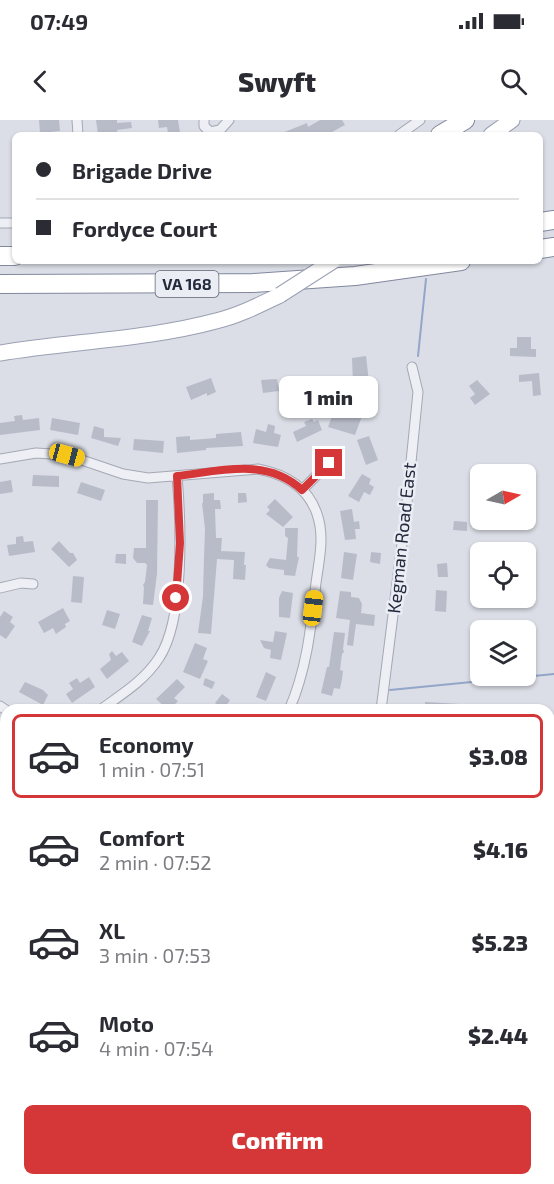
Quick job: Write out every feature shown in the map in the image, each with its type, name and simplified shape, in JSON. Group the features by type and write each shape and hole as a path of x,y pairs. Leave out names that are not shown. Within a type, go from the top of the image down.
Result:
{"highway":[{"path":"446,132 465,120"},
{"name":"VA 168","path":"0,284 253,283 355,276 440,264"}],"main road":[{"path":"495,132 512,120"},
{"path":"0,353 208,323 247,311 280,295 328,264"}],"street":[{"path":"204,120 206,130 210,132 220,130 229,120"},
{"path":"403,132 420,120"},
{"name":"Kegman Road East","path":"382,704 406,512 418,392 412,367"},
{"path":"0,459 49,453 82,459 131,476 148,478 258,469 274,472 302,490 317,513 321,528 321,547 308,649 291,704"},
{"path":"302,490 329,463"},
{"path":"108,704 142,680 159,658 168,640 174,614 179,564 180,522 177,476"},
{"path":"0,588 21,583 33,584"}],"building":[{"path":"39,120 59,120 60,131 40,132"},
{"path":"96,120 131,122 132,128 117,130 117,132 98,132"},
{"path":"158,120 178,120 180,132 168,132 167,127 159,128"},
{"path":"320,120 342,120 345,125 332,132 284,132 307,123 308,127"},
{"path":"517,337 531,337 531,349 536,349 536,357 510,356 510,348 517,348"},
{"path":"366,356 369,382 353,384 352,358"},
{"path":"539,373 541,395 533,396 532,381 519,382 519,375"},
{"path":"211,378 216,392 191,400 186,387"},
{"path":"277,379 279,391 263,393 261,380"},
{"path":"477,380 490,394 475,405 470,398 475,394 469,386"},
{"path":"347,409 362,416 355,435 328,427 333,414 344,418"},
{"path":"22,415 23,420 39,418 40,430 0,435 0,423 15,421 14,416"},
{"path":"52,418 80,423 78,435 50,430"},
{"path":"312,419 314,422 318,420 322,430 297,442 293,432 306,426 304,422"},
{"path":"268,424 275,426 274,433 281,435 278,447 253,443 256,429 266,432"},
{"path":"94,426 104,429 104,437 121,438 118,446 91,438"},
{"path":"241,432 243,446 206,448 206,450 177,453 176,437 190,436 190,440 216,438 216,434"},
{"path":"369,436 378,460 366,465 357,440"},
{"path":"134,439 164,441 163,453 133,450"},
{"path":"362,474 371,479 369,484 374,487 370,495 364,492 359,502 348,496"},
{"path":"33,475 59,476 59,487 32,486"},
{"path":"11,480 13,492 0,494 0,482"},
{"path":"81,482 105,490 101,501 77,493"},
{"path":"214,493 214,500 220,500 221,509 215,509 216,538 222,538 221,551 245,552 244,565 246,565 245,580 233,579 234,560 217,559 211,634 198,633 203,596 205,529 203,494"},
{"path":"238,493 246,493 247,502 238,503"},
{"path":"275,499 293,517 283,527 266,514 270,510 267,507"},
{"path":"146,500 158,500 157,574 153,605 143,604 143,585 147,565 137,563 133,558 134,548 146,548"},
{"path":"352,509 354,522 359,521 360,529 355,529 356,539 345,540 340,511"},
{"path":"454,521 467,522 467,531 453,530"},
{"path":"285,528 298,528 297,557 299,557 295,576 284,575 284,570 269,568 266,565 270,558 286,560 288,538 285,536"},
{"path":"23,536 24,542 33,541 35,552 9,556 7,545 16,544 16,537"},
{"path":"59,541 70,553 73,553 77,560 69,567 51,549"},
{"path":"344,552 357,554 353,580 341,578"},
{"path":"371,552 381,553 380,564 370,562"},
{"path":"116,554 126,554 126,564 115,563"},
{"path":"447,563 448,577 438,577 437,564"},
{"path":"73,576 84,577 82,603 71,602"},
{"path":"436,590 447,591 446,612 435,611"},
{"path":"282,591 293,593 290,618 279,617 279,598"},
{"path":"340,591 351,592 351,597 359,598 362,604 361,613 375,615 374,626 356,624 353,646 347,645 350,620 336,618"},
{"path":"63,608 70,621 65,624 66,627 56,634 53,628 44,633 38,622"},
{"path":"107,610 120,614 115,629 102,625"},
{"path":"4,611 13,617 10,622 15,626 6,639 0,635 0,617"},
{"path":"142,615 152,618 148,631 150,631 142,646 132,642"},
{"path":"275,631 287,633 281,660 270,658 271,650 264,648 260,640 273,642"},
{"path":"334,632 345,633 340,689 334,688 332,696 321,693 327,667 329,667"},
{"path":"195,643 207,648 203,659 208,661 200,679 183,672"},
{"path":"112,651 116,656 122,652 129,661 107,679 100,669 111,660 109,654"},
{"path":"266,672 276,677 266,701 256,697"},
{"path":"89,677 95,687 72,703 66,694 73,689 69,683 77,678 80,683"},
{"path":"205,678 215,682 212,689 203,685"},
{"path":"177,679 185,687 174,698 178,701 175,704 162,704 156,699"},
{"path":"25,682 43,690 48,695 44,704 41,704 19,692"},
{"path":"222,694 230,700 227,704 215,703"},
{"path":"425,702 460,704 425,704"}],"waterway":[{"path":"418,356 426,279"},
{"path":"390,690 554,674"}],"route":[{"path":"176,598 180,543 177,476 246,468 258,469 274,472 295,483 302,490 329,463"}]}
